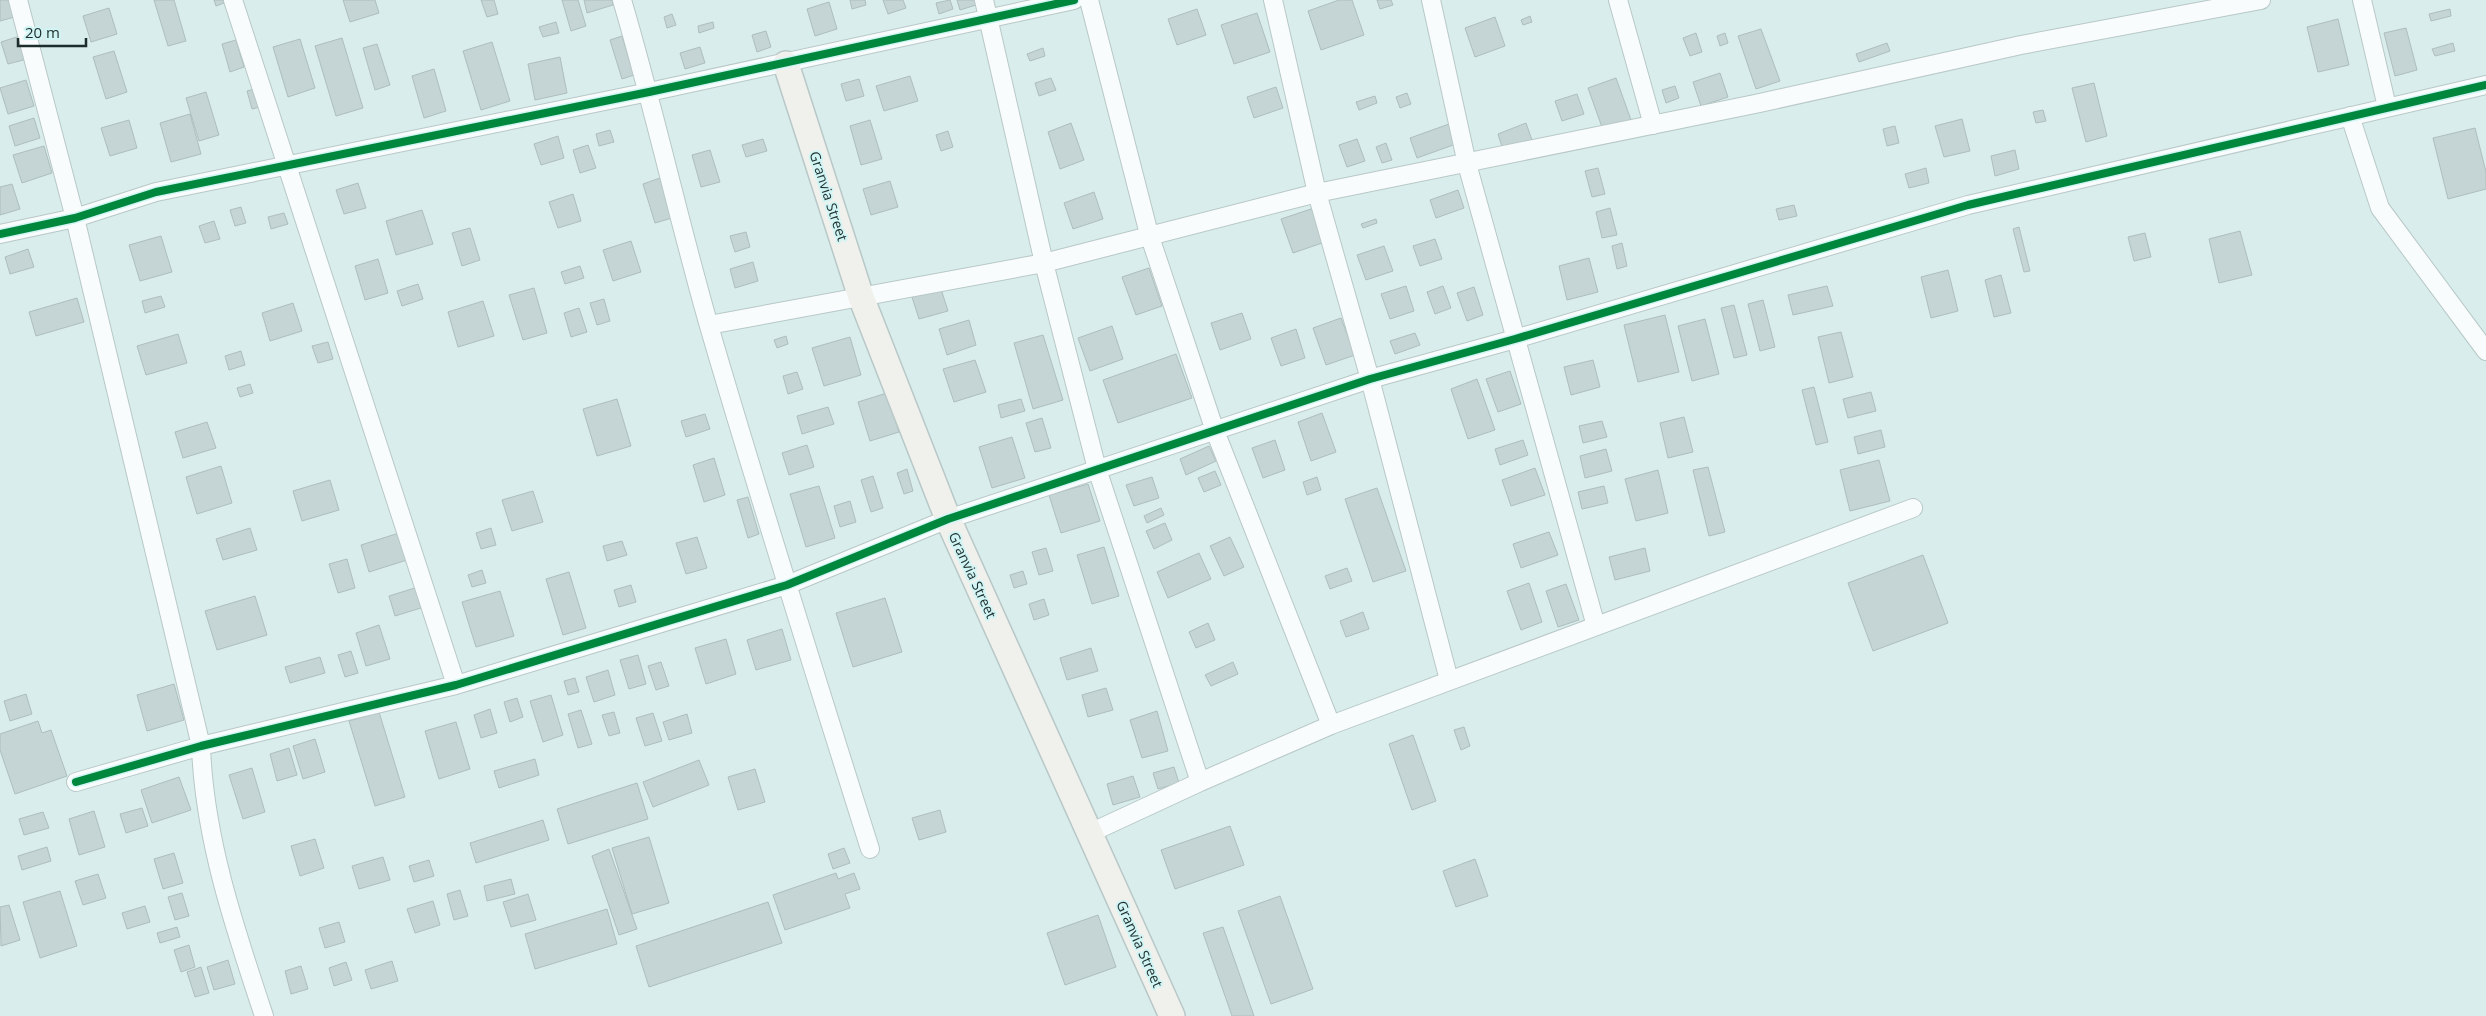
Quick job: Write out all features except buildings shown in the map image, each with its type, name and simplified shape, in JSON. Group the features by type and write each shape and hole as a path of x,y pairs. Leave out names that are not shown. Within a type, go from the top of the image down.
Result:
{"street":[{"path":"18,0 75,218 201,746 202,772 225,898 264,1016"},
{"path":"233,0 456,685"},
{"path":"622,0 649,92 709,324 787,585 870,849"},
{"path":"984,0 1044,263 1097,469 1200,782"},
{"path":"0,234 75,218 156,192 786,64 1074,0"},
{"path":"1089,0 1149,234 1215,431 1331,725"},
{"path":"1272,0 1317,193 1370,379 1450,680"},
{"path":"1431,0 1467,164 1596,626"},
{"path":"1618,0 1653,125"},
{"path":"709,324 1044,263 1149,234 1317,193 1653,125 2021,45 2261,0"},
{"path":"2362,0 2388,107"},
{"name":"Granvia Street","path":"786,64 862,297 948,519 1172,1016"},
{"path":"76,782 201,746 456,685 787,585 948,519 1370,379 1515,339 1968,206 2486,85"},
{"path":"2350,116 2380,208 2486,351"},
{"path":"1090,833 1200,782 1331,725 1913,508"}],"cycle path":[{"path":"0,234 75,218 156,192 649,92 1074,0"},
{"path":"76,782 201,746 456,685 787,585 948,519 1370,379 1515,339 1968,205 2486,85"}]}
